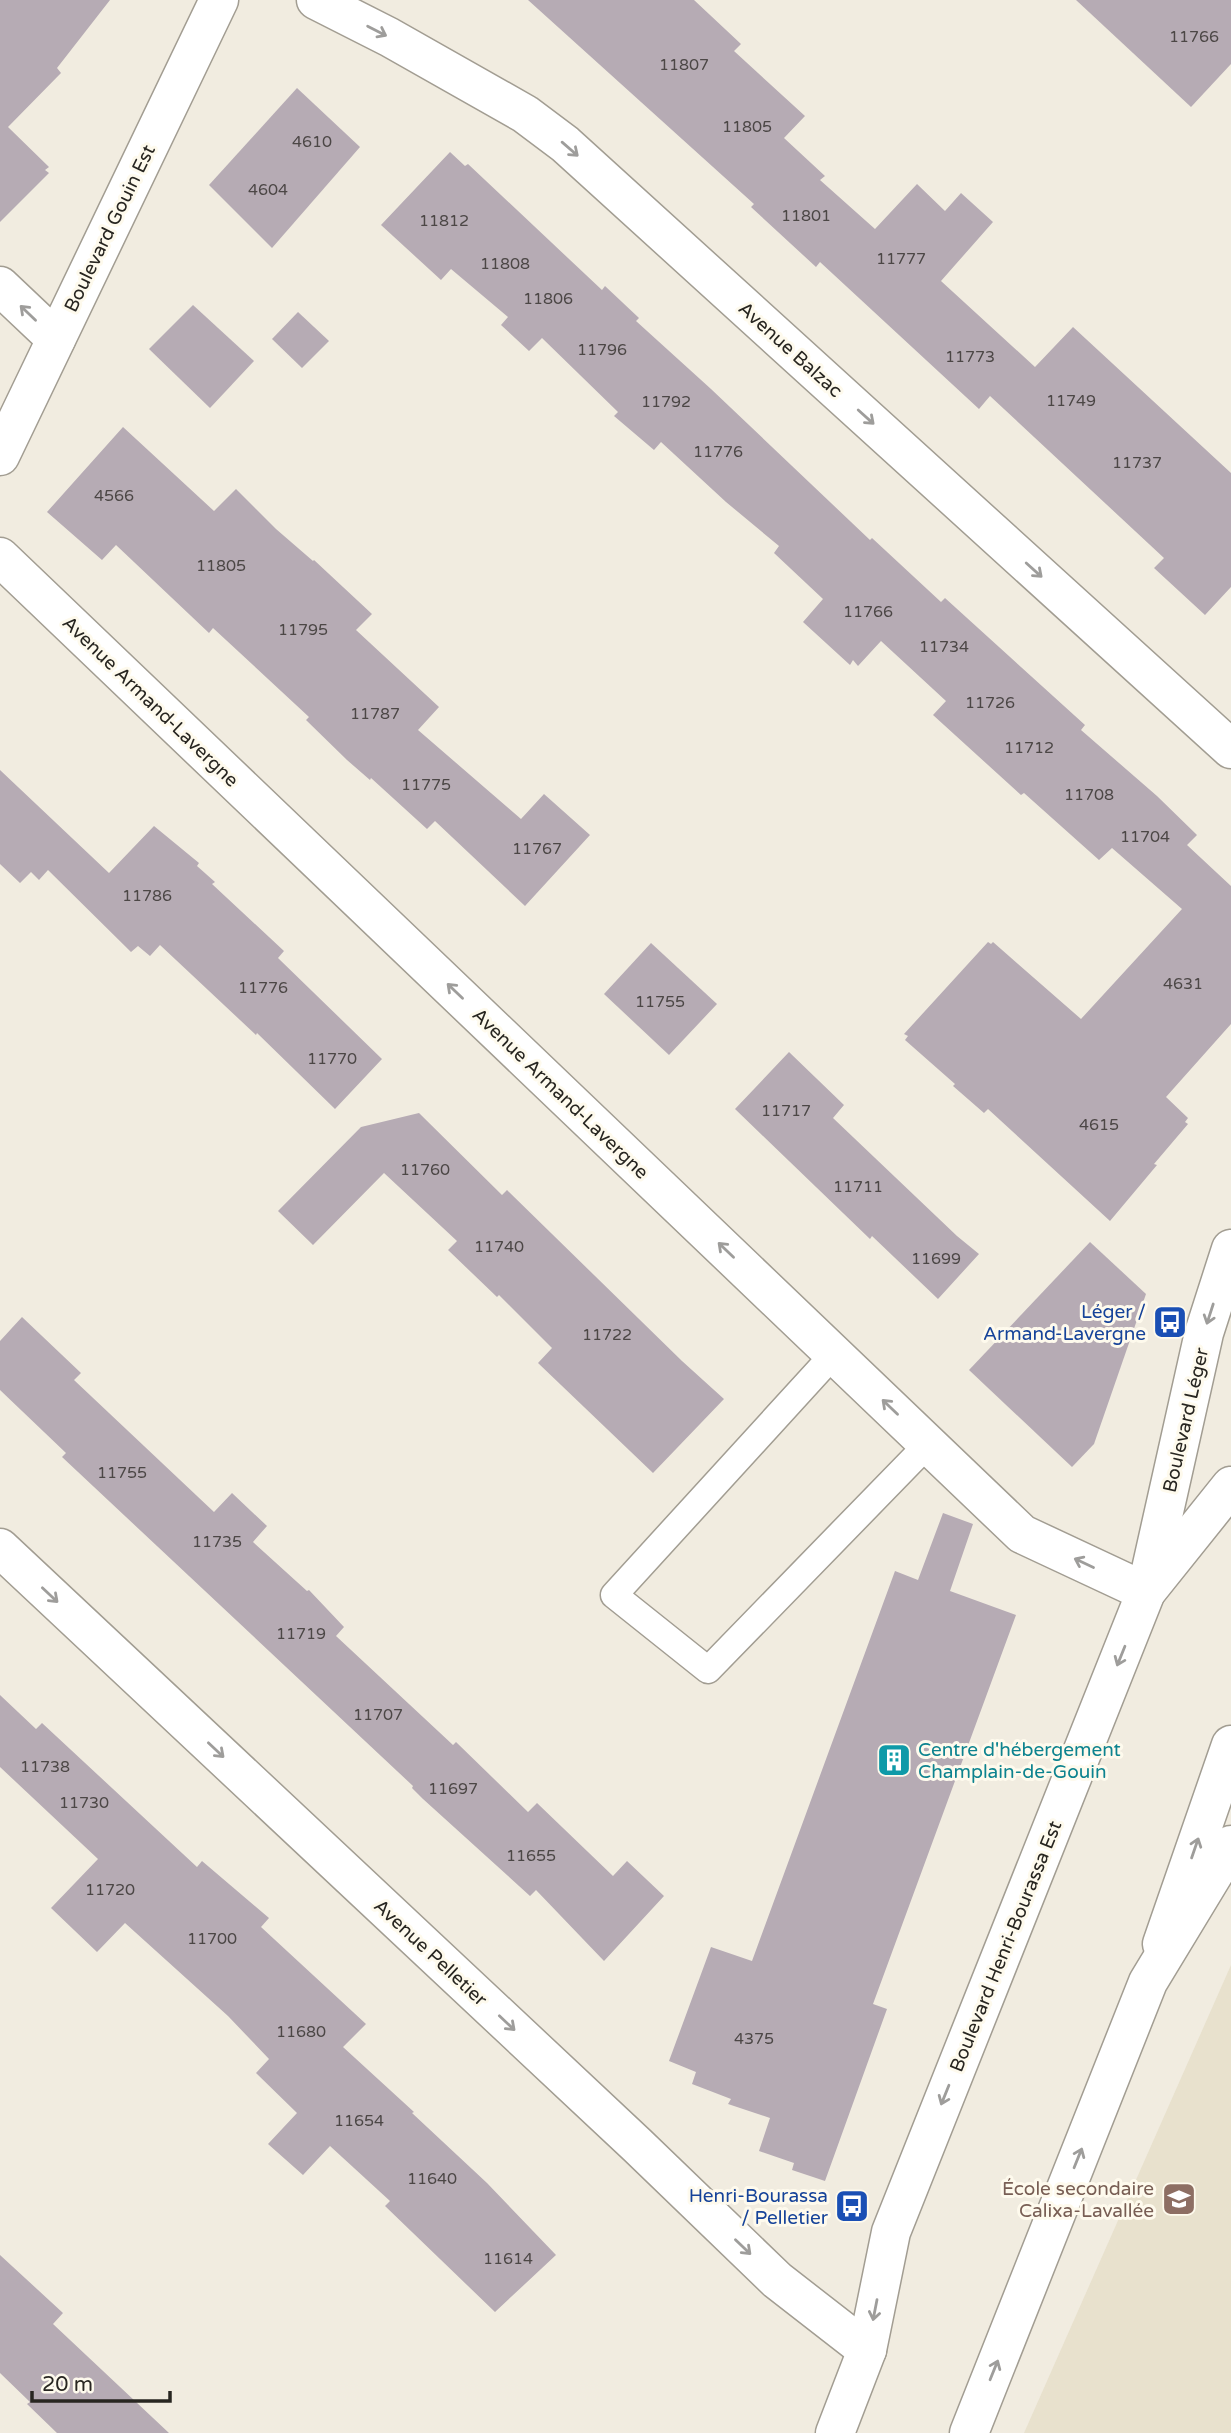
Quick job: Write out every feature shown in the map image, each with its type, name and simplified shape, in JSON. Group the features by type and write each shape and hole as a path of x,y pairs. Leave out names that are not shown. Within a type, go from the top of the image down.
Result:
{"street":[{"name":"Boulevard Gouin Est","path":"0,457 219,0"},
{"name":"Avenue Balzac","path":"316,0 389,37 525,114 565,144 1231,749"},
{"path":"0,286 55,339"},
{"name":"Avenue Armand-Lavergne","path":"0,557 1022,1534 1146,1592"},
{"name":"Boulevard Léger","path":"1146,1592 1204,1333 1231,1249"},
{"name":"Boulevard Henri-Bourassa Est","path":"845,2426 867,2350 891,2232 1146,1592 1231,1486"},
{"name":"Avenue Pelletier","path":"0,1548 617,2126 777,2280 867,2350"},
{"path":"969,2433 1148,1982 1231,1745"},
{"path":"1148,1982 1231,1845"}],"lane":[{"path":"834,1354 614,1595 708,1670 928,1444"}],"shaded area":[{"name":"École secondaire Calixa-Lavallée","path":"1231,1965 1231,2433 1024,2433"}],"building":[{"path":"0,0 110,0 57,68 61,73 8,127 49,167 45,170 49,173 0,222"},
{"path":"528,0 694,0 741,44 734,51 805,116 784,138 825,176 820,180 875,229 917,184 945,211 961,193 993,222 941,281 1035,367 1073,327 1231,473 1231,587 1205,615 1154,568 1164,558 990,396 979,409 820,262 816,267 751,207 754,204"},
{"path":"1076,0 1231,0 1231,64 1191,107"},
{"path":"297,88 360,147 272,248 209,185"},
{"path":"450,152 465,166 468,164 602,290 605,286 639,318 636,321 870,540 872,538 941,602 945,598 1085,725 1081,730 1197,835 1187,845 1231,886 1231,1024 1166,1097 1188,1118 1185,1122 1188,1124 1110,1221 988,1109 984,1113 953,1086 955,1084 905,1040 908,1036 904,1034 988,942 993,942 1081,1019 1182,909 1112,848 1099,860 1024,793 1021,795 933,715 946,701 881,641 858,666 853,660 850,665 803,622 823,599 774,553 779,546 661,442 654,450 614,416 618,412 542,338 529,351 501,325 508,317 451,269 441,280 381,225"},
{"path":"193,305 254,361 210,408 149,349"},
{"path":"298,312 329,341 302,368 272,339"},
{"path":"123,427 214,511 236,489 276,529 372,614 356,630 439,707 418,730 521,819 544,794 590,835 525,906 435,821 427,829 347,760 306,720 309,717 213,628 209,633 116,545 102,560 47,512"},
{"path":"0,770 109,873 154,826 199,863 197,866 215,882 212,884 284,951 278,958 382,1059 335,1109 257,1033 256,1035 160,945 150,956 138,946 131,952 48,870 39,880 31,872 20,883 0,864"},
{"path":"651,943 717,1004 669,1055 604,994"},
{"path":"789,1052 844,1105 833,1118 979,1254 938,1299 872,1236 870,1239 735,1109"},
{"path":"419,1113 502,1195 507,1190 724,1399 653,1473 538,1363 552,1348 499,1295 497,1297 448,1250 457,1241 384,1173 313,1245 278,1211 361,1127"},
{"path":"1090,1242 1146,1294 1094,1444 1072,1467 969,1370"},
{"path":"22,1317 81,1373 74,1380 214,1512 232,1493 267,1526 253,1542 309,1590 344,1627 336,1636 453,1745 456,1742 528,1812 537,1803 613,1876 627,1861 664,1896 604,1961 536,1890 530,1896 423,1799 413,1786 62,1457 66,1453 0,1390 0,1341"},
{"path":"943,1513 973,1524 950,1591 1016,1615 873,2004 887,2009 825,2181 792,2170 794,2163 759,2151 770,2118 728,2104 731,2099 692,2084 696,2072 669,2061 711,1947 752,1961 895,1571 918,1580"},
{"path":"0,1695 36,1729 42,1723 197,1867 202,1861 269,1918 261,1927 366,2024 343,2047 487,2183 556,2255 495,2312 385,2206 390,2201 330,2146 303,2175 268,2144 297,2113 256,2073 269,2059 228,2016 125,1923 97,1952 51,1908 98,1859 0,1767"},
{"path":"0,2255 63,2313 53,2324 169,2433 57,2433 27,2404 30,2402 0,2373"}],"place":[{"name":"Léger / Armand-Lavergne","path":"1170,1322"},
{"name":"Centre d'hébergement Champlain-de-Gouin","path":"894,1760"},
{"name":"École secondaire Calixa-Lavallée","path":"1179,2199"},
{"name":"Henri-Bourassa / Pelletier","path":"852,2206"}]}
